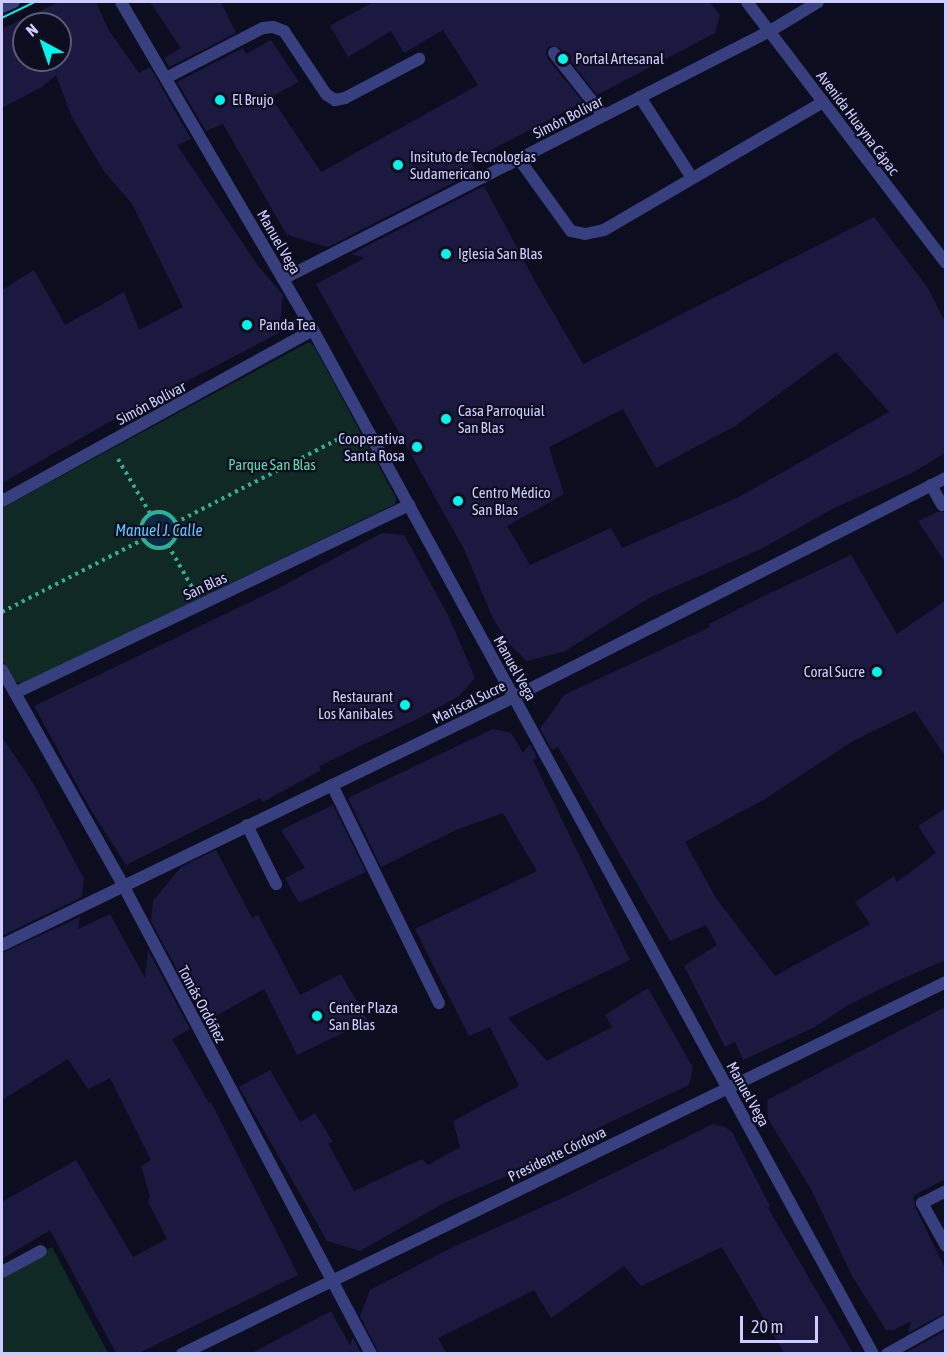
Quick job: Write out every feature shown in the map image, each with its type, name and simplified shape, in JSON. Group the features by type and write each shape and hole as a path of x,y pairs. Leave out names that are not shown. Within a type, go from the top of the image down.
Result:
{"street":[{"path":"2,7 14,2"},
{"name":"Manuel Vega","path":"121,2 313,330 873,1353"},
{"name":"Avenida Huayna Cápac","path":"747,2 945,263"},
{"name":"Simón Bolívar","path":"283,279 770,31 818,2"},
{"path":"166,78 263,28 273,27 284,31 326,94 334,100 345,98 419,59"},
{"path":"554,53 604,116"},
{"path":"640,97 692,178"},
{"path":"519,159 572,231 585,234 604,230 823,102"},
{"name":"Simón Bolívar","path":"2,501 313,330"},
{"name":"Mariscal Sucre","path":"2,945 514,697 945,478"},
{"path":"931,485 942,505"},
{"name":"San Blas","path":"15,693 409,505"},
{"name":"Tomás Ordóñez","path":"2,670 123,885 371,1353"},
{"path":"332,784 439,1003"},
{"path":"247,825 276,884"},
{"name":"Presidente Córdova","path":"182,1353 945,982"},
{"path":"945,1191 922,1203 945,1246"},
{"path":"2,1272 41,1251"},
{"path":"887,1353 945,1321"}],"path":[{"path":"175,523 365,425"},
{"path":"109,442 151,515"},
{"path":"166,514 175,523 176,536 169,545 153,547 144,539 143,525 151,515 166,514"},
{"path":"2,612 144,539"},
{"path":"168,545 202,604"}],"green space":[{"name":"Parque San Blas","path":"309,342 314,346 396,498 395,504 22,684 12,680 2,660 2,508"},
{"path":"52,1247 108,1353 2,1354 2,1274"}],"water":[{"name":"Manuel J. Calle","path":"159,512 171,518 177,530 171,542 159,548 147,542 141,530 147,518"}],"building":[{"path":"59,2 96,2 108,29 139,73 150,67 191,139 177,145 258,266 283,295 279,333 118,417 2,483 2,290 34,270 65,325 124,292 139,330 183,307 132,204 103,170 72,117 56,75 42,87 2,108 2,29 12,24 12,72 72,72 72,12 38,12"},
{"path":"150,2 221,2 236,33 169,67 164,58 181,48"},
{"path":"373,2 710,2 720,15 715,33 597,95 560,48 549,46 546,51 547,58 583,102 470,161 476,171 328,247 290,236 289,233 288,237 223,124 206,131 177,82 243,48 246,54 271,40 299,82 271,97 321,172 478,85 443,30 404,53 391,31 348,57 330,26"},
{"path":"484,186 583,364 874,217 928,288 945,322 945,453 910,474 834,508 761,549 649,598 565,651 527,661 507,642 491,614 465,551 316,284 365,258 351,254","holes":["836,352 889,412 739,497 622,548 611,528 530,565 507,526 564,494 549,447 623,409 656,468 735,426"]},
{"path":"937,512 945,512 945,562 918,521"},
{"path":"382,533 404,535 448,615 475,678 459,696 319,766 321,770 263,802 260,798 126,865 89,807 34,706 275,590"},
{"path":"851,555 897,634 945,601 945,756 915,711 853,741 765,799 685,842 716,898 775,976 870,924 855,902 894,876 897,882 936,853 918,826 945,809 945,960 886,986 850,1004 813,1028 743,1060 735,1042 725,1047 684,966 717,945 706,925 670,941 558,747 552,750 540,729 564,695 710,627 709,624"},
{"path":"493,729 511,733 523,753 530,744 537,758 533,760 630,960 508,1018 547,1061 612,1027 605,1015 648,988 693,1068 689,1085 585,1134 507,1176 444,1203 360,1251 327,1241 239,1087 270,1070 300,1122 315,1113 333,1142 328,1143 354,1191 422,1159 428,1165 460,1147 453,1121 519,1086 490,1027 469,1036 415,929 537,871 503,813 456,830 381,867 348,798"},
{"path":"2,737 33,783 84,879 82,897 2,936"},
{"path":"333,805 366,872 299,903 285,878 305,868 281,830"},
{"path":"216,850 252,918 258,915 300,995 341,974 368,1021 297,1055 264,989 205,1022 151,921 153,901 181,867"},
{"path":"110,914 145,978 148,950 190,1029 172,1039 209,1103 211,1102 298,1275 139,1353 116,1353 50,1230 2,1259 2,1202 76,1160 133,1257 167,1239 148,1202 150,1196 141,1166 151,1160 110,1078 88,1089 68,1059 2,1100 2,953 80,917 78,929"},
{"path":"945,1007 945,1179 913,1196 915,1207 945,1268 945,1313 908,1333 911,1321 894,1330 886,1330 852,1276 812,1191 768,1119 767,1100"},
{"path":"713,1124 725,1127 732,1132 770,1206 768,1208 853,1353 784,1353 722,1247 641,1286 624,1266 551,1318 534,1290 438,1338 446,1353 379,1353 360,1316 370,1290 453,1247 567,1196"},
{"path":"331,1311 350,1346 353,1337 361,1353 252,1353"},
{"path":"945,1331 945,1353 905,1353"}],"tram line":[{"path":"2,18 35,2"}],"place":[{"name":"Portal Artesanal","path":"563,59"},
{"name":"El Brujo","path":"220,100"},
{"name":"Insituto de Tecnologías Sudamericano","path":"398,165"},
{"name":"Iglesia San Blas","path":"446,254"},
{"name":"Panda Tea","path":"247,325"},
{"name":"Casa Parroquial San Blas","path":"446,419"},
{"name":"Cooperativa Santa Rosa","path":"417,447"},
{"name":"Centro Médico San Blas","path":"458,501"},
{"name":"Coral Sucre","path":"877,672"},
{"name":"Restaurant Los Kanibales","path":"405,705"},
{"name":"Center Plaza San Blas","path":"317,1016"}]}
